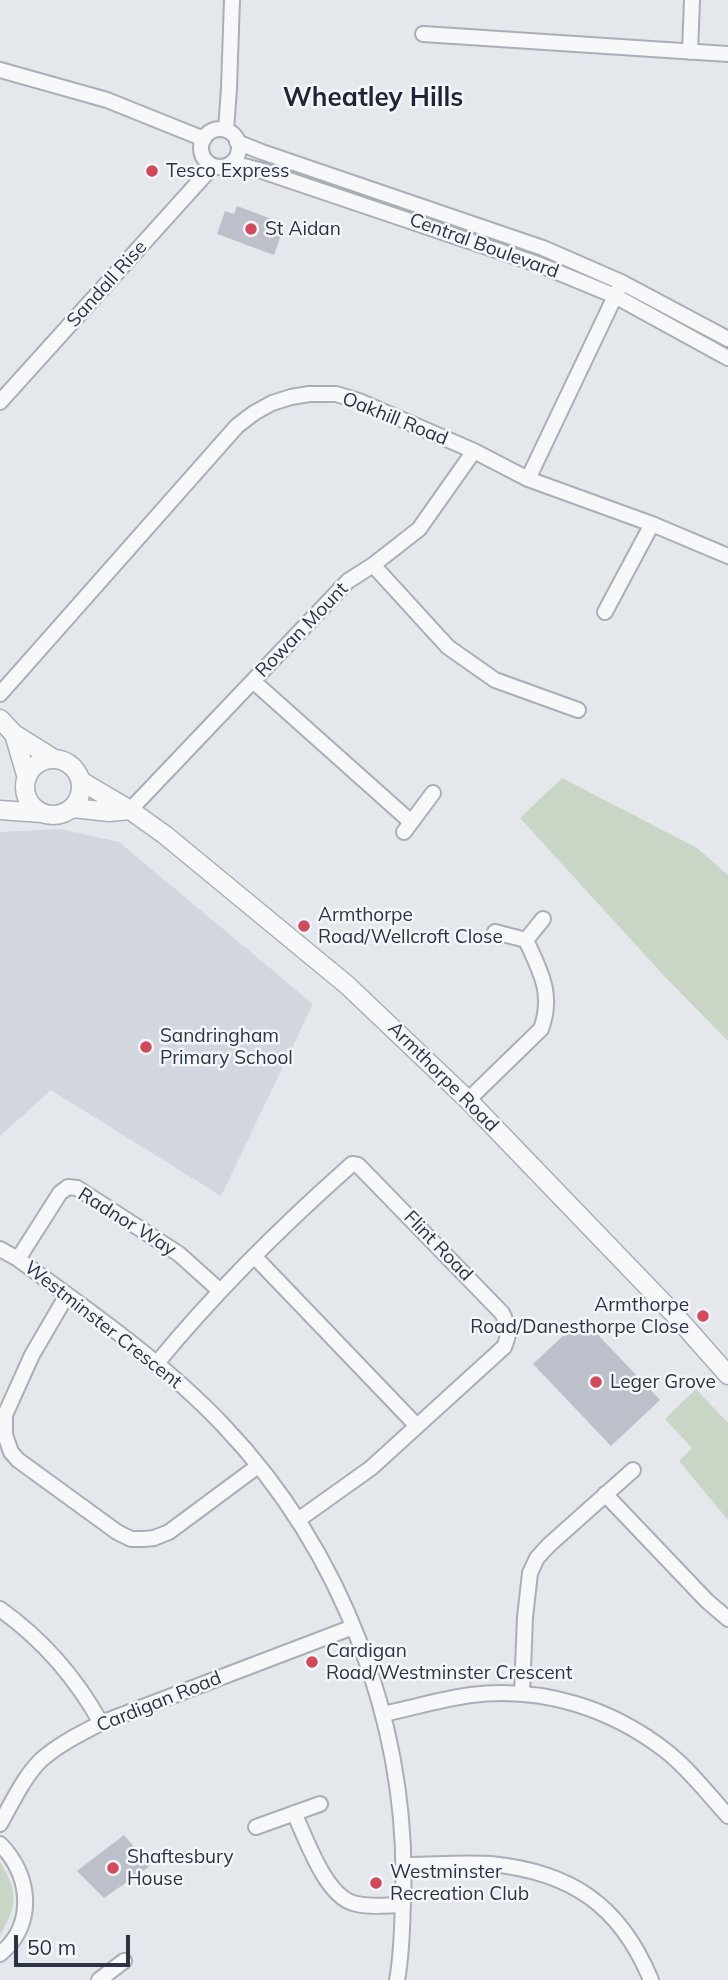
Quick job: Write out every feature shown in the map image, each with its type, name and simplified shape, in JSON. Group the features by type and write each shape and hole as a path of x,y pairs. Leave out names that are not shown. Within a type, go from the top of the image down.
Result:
{"street":[{"path":"226,130 232,0"},
{"path":"690,52 692,0"},
{"path":"423,34 728,54"},
{"path":"0,70 107,100 204,139"},
{"path":"215,130 226,130 235,136 238,156 234,161 220,166 204,157 204,139 215,130"},
{"name":"Central Boulevard","path":"237,142 543,248 621,282 728,339"},
{"name":"Central Boulevard","path":"220,166 244,166 259,170 540,265 615,296 728,358"},
{"name":"Sandall Rise","path":"0,402 220,166"},
{"path":"434,228 439,213"},
{"path":"528,479 621,282"},
{"name":"Oakhill Road","path":"0,694 237,426 272,403 309,394 336,394 359,401 528,479 652,524 728,556"},
{"name":"Rowan Mount","path":"130,810 348,582 419,529 474,452"},
{"path":"605,612 652,524"},
{"path":"373,565 448,647 495,680 578,710"},
{"path":"253,681 407,827 433,793"},
{"path":"0,719 14,734 75,769 81,781 81,793 73,808 65,813 53,815 0,810"},
{"path":"14,734 27,796 32,806 42,813"},
{"path":"0,803 26,782 32,768 40,762 54,759"},
{"name":"Armthorpe Road","path":"81,781 130,810 165,835 347,985 468,1100 726,1367"},
{"path":"73,808 130,810"},
{"path":"526,940 543,919"},
{"path":"495,932 526,940"},
{"path":"468,1100 541,1029 546,1016 548,1002 541,975 526,940"},
{"name":"Flint Road","path":"157,1363 219,1290 296,1214 352,1164 358,1165 502,1312 509,1330 503,1347 371,1468 298,1520"},
{"name":"Radnor Way","path":"18,1259 60,1193 68,1187 76,1188 179,1254 219,1290"},
{"name":"Westminster Crescent","path":"0,1249 18,1259 157,1363 225,1426 298,1520 336,1587 369,1668 383,1714 396,1777 405,1865 401,1958 397,1980"},
{"path":"254,1256 417,1426"},
{"path":"67,1295 32,1355 5,1415 5,1435 11,1452 19,1460 117,1532 131,1539 154,1538 182,1523 258,1466"},
{"path":"522,1694 525,1617 530,1573 537,1558 633,1470"},
{"path":"605,1494 707,1601 728,1619"},
{"path":"0,1609 50,1651 71,1676 101,1723"},
{"name":"Cardigan Road","path":"0,1824 26,1779 41,1761 68,1741 101,1723 353,1628"},
{"path":"383,1714 471,1695 522,1694 575,1702 615,1718 675,1759 691,1773 728,1816"},
{"path":"256,1827 320,1804"},
{"path":"294,1813 328,1885 340,1897 352,1903 403,1905"},
{"path":"0,1844 20,1871 26,1896 25,1915 18,1934 0,1954"},
{"path":"405,1865 489,1864 528,1869 578,1888 607,1910 629,1937 651,1980"},
{"path":"99,1980 124,1961"}],"shaded area":[{"name":"Sandringham Primary School","path":"61,829 119,842 313,1004 221,1196 51,1090 0,1136 0,832"}],"green space":[{"path":"562,778 697,848 728,875 728,1041 667,979 520,818"},
{"path":"696,1389 728,1423 728,1520 679,1461 692,1448 665,1419"},
{"path":"0,1862 10,1881 14,1898 10,1915 0,1935"}],"building":[{"name":"St Aidan","path":"237,206 285,224 274,255 217,234 225,211 234,214"},
{"name":"Leger Grove","path":"582,1318 660,1400 611,1446 533,1364"},
{"name":"Shaftesbury House","path":"124,1835 150,1866 104,1898 77,1871"}],"place":[{"name":"Tesco Express","path":"152,171"},
{"name":"St Aidan","path":"251,229"},
{"name":"Armthorpe Road/Wellcroft Close","path":"304,926"},
{"name":"Sandringham Primary School","path":"146,1047"},
{"name":"Armthorpe Road/Danesthorpe Close","path":"703,1316"},
{"name":"Leger Grove","path":"596,1382"},
{"name":"Cardigan Road/Westminster Crescent","path":"312,1662"},
{"name":"Shaftesbury House","path":"113,1868"},
{"name":"Westminster Recreation Club","path":"376,1883"}],"district":[{"name":"Wheatley Hills","path":"373,98"}]}
